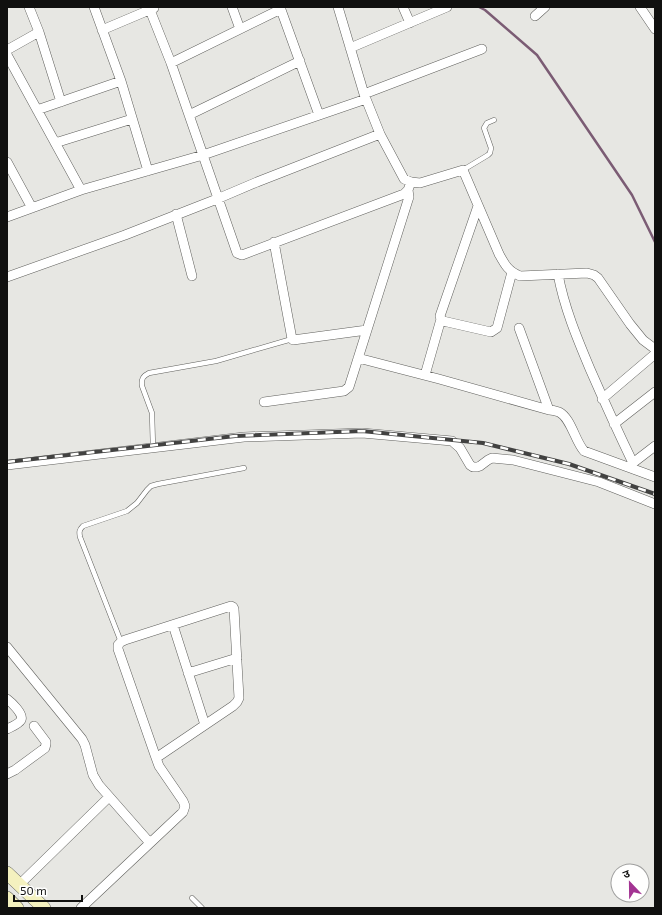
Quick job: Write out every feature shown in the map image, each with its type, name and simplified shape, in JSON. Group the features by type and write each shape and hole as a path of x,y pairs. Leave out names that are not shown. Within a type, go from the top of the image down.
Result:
{"main road":[{"path":"7,873 44,908"},
{"path":"7,898 17,908"}],"street":[{"path":"29,7 39,32 61,102"},
{"path":"94,7 121,81 148,171"},
{"path":"232,7 240,29"},
{"path":"264,402 344,391 349,388 409,197 410,186 404,179 380,134 365,96 338,7"},
{"path":"403,7 410,23"},
{"path":"350,48 447,7"},
{"path":"535,16 545,7"},
{"path":"640,7 655,29"},
{"path":"102,30 153,8 217,199 237,253 242,255 404,194 410,186 462,170 499,254 512,272 520,276 587,273 594,275 598,278 643,340 655,349"},
{"path":"171,63 280,8 319,115"},
{"path":"7,50 39,32"},
{"path":"7,216 81,190 203,155 319,115 482,49"},
{"path":"7,55 81,190"},
{"path":"189,114 300,61"},
{"path":"37,110 121,81"},
{"path":"55,143 132,119"},
{"path":"7,277 124,235 380,134"},
{"path":"7,162 32,208"},
{"path":"426,375 441,319 440,316 478,206"},
{"path":"176,214 192,276"},
{"path":"274,242 293,340 367,330"},
{"path":"441,319 491,332 497,328 512,272"},
{"path":"558,274 569,318 576,337 631,465"},
{"path":"519,328 549,410"},
{"path":"602,398 655,354"},
{"path":"358,358 426,375 549,410 558,411 567,419 584,451 631,465 655,477"},
{"path":"614,424 655,392"},
{"path":"7,465 244,437 362,433 452,441 460,448 470,465 473,467 480,466 492,458 513,460 599,482 655,504"},
{"path":"631,465 655,446"},
{"path":"81,908 183,812 185,806 156,758 118,649 118,645 121,642 231,606 234,609 239,698 233,706 156,758"},
{"path":"172,625 205,725"},
{"path":"7,647 82,739 87,750 93,775 99,785 150,843"},
{"path":"188,673 237,658"},
{"path":"7,699 16,708 21,717 19,722 7,729"},
{"path":"7,774 15,770 45,748 46,742 34,726"},
{"path":"19,885 109,797"}],"lane":[{"path":"462,170 490,153 491,148 484,128 486,123 494,120"},
{"path":"153,448 152,413 142,386 143,377 145,375 216,361 292,339"},
{"path":"121,642 80,537 80,529 83,526 127,511 137,503 151,486 244,468"},
{"path":"192,898 202,908"}],"waterway":[{"path":"479,7 485,10 537,55 632,195 655,242"}],"railway":[{"path":"7,462 235,436 362,431 483,443 569,464 655,494"}]}
